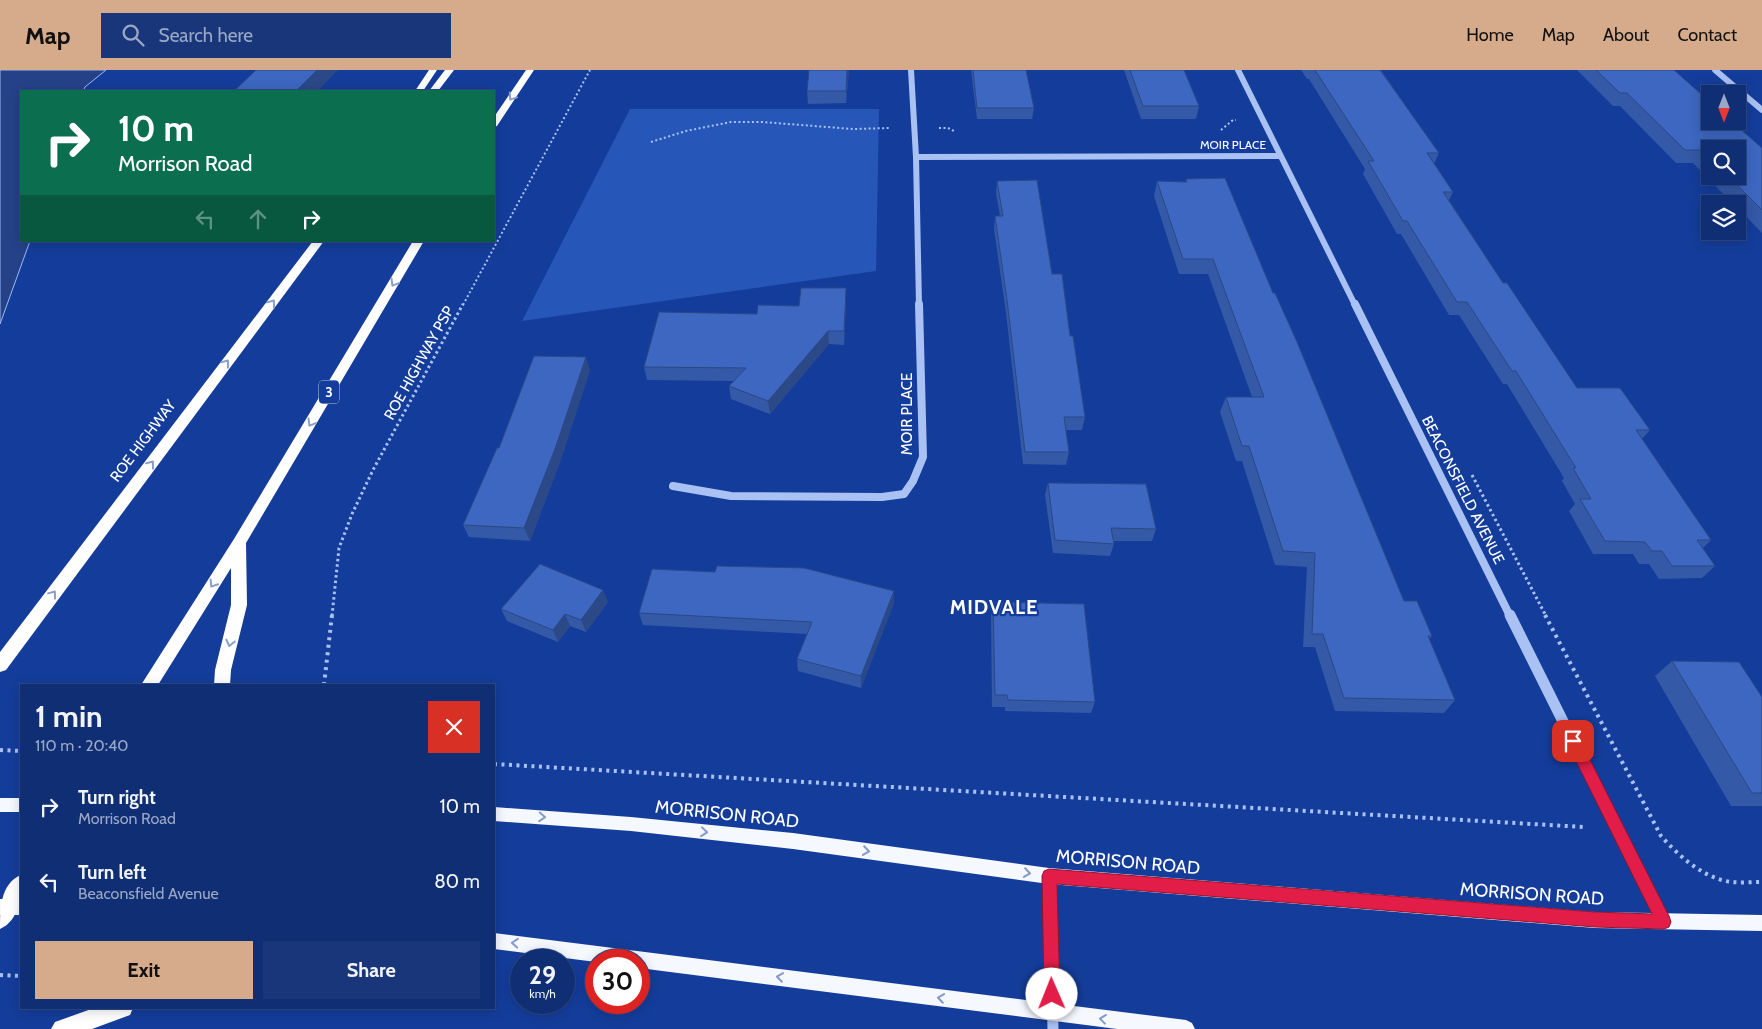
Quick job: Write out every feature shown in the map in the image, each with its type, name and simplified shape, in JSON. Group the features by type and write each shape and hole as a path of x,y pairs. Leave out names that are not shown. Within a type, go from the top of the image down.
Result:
{"highway":[{"path":"420,90 433,70"},
{"path":"434,90 450,70"},
{"path":"495,122 530,70"},
{"name":"ROE HIGHWAY","path":"0,665 318,242"},
{"name":"3","path":"149,684 239,543 418,242"},
{"path":"222,684 223,670 239,605 239,543"},
{"path":"0,647 24,633"},
{"path":"7,910 20,887"},
{"path":"62,1029 119,1009"}],"main road":[{"path":"0,805 20,805"},
{"name":"MORRISON ROAD","path":"495,814 631,824 793,841 1049,876 1595,920 1762,922"},
{"path":"495,941 1053,1021 1186,1029"}],"street":[{"name":"MOIR PLACE","path":"673,486 731,496 882,497 904,494 913,481 923,457 916,156 911,70"},
{"name":"BEACONSFIELD AVENUE","path":"1238,70 1664,922"},
{"path":"1715,70 1762,110"},
{"name":"MOIR PLACE","path":"916,156 1280,156"},
{"path":"1049,876 1053,1021"}],"path":[{"name":"ROE HIGHWAY PSP","path":"324,684 339,548 352,514 373,470 590,70"},
{"path":"651,142 712,125 747,122 853,129 915,128"},
{"path":"1471,473 1661,836 1674,851 1713,877 1730,882 1762,882"},
{"path":"0,750 20,751"},
{"path":"495,764 1617,829"},
{"path":"0,975 20,976"}],"shaded area":[{"path":"0,70 106,70 84,90 20,90 20,242 30,242 0,324"},
{"path":"630,109 879,109 876,271 522,321"}],"building":[{"path":"256,70 317,70 297,90 235,90"},
{"path":"809,70 847,70 846,91 807,91"},
{"path":"973,70 1026,70 1034,108 977,108"},
{"path":"1130,70 1184,70 1199,106 1143,106"},
{"path":"1315,70 1380,70 1439,153 1427,153 1453,192 1443,192 1503,283 1507,283 1577,388 1620,388 1650,430 1636,430 1711,540 1697,540 1715,566 1672,566 1662,551 1652,551 1645,542 1605,541 1580,499 1591,499 1573,468 1576,468 1516,371 1512,371 1467,302 1457,302 1407,221 1403,221 1368,161 1374,161"},
{"path":"1596,70 1674,70 1701,94 1701,130 1741,130 1762,148 1762,210 1737,185 1746,185 1746,140 1701,140 1701,150 1685,150 1627,93 1620,93"},
{"path":"1225,178 1273,293 1275,293 1297,342 1404,601 1417,601 1432,636 1428,636 1455,700 1344,698 1323,634 1312,634 1315,553 1283,551 1249,446 1242,446 1226,397 1264,397 1213,259 1183,259 1157,181 1187,182 1186,179"},
{"path":"1037,180 1052,274 1062,274 1070,336 1073,336 1085,417 1064,417 1069,452 1025,452 995,216 1003,216 997,181"},
{"path":"801,288 846,288 844,331 828,331 768,401 729,386 746,368 644,367 659,312 757,314 758,305 799,306"},
{"path":"534,356 586,357 555,449 524,528 463,525 497,448 499,448"},
{"path":"1048,483 1146,484 1156,529 1111,528 1114,544 1055,540"},
{"path":"540,564 603,590 581,620 565,614 553,630 501,609"},
{"path":"717,566 804,568 894,591 861,676 797,659 812,622 639,613 652,569 715,572"},
{"path":"993,602 1084,604 1095,702 1008,700 1007,695 995,695"},
{"path":"1672,661 1739,662 1762,697 1762,793 1752,793"}],"district":[{"name":"MIDVALE","path":"994,607"}],"route":[{"path":"1052,994 1049,876 1595,920 1664,922 1573,741"}]}
